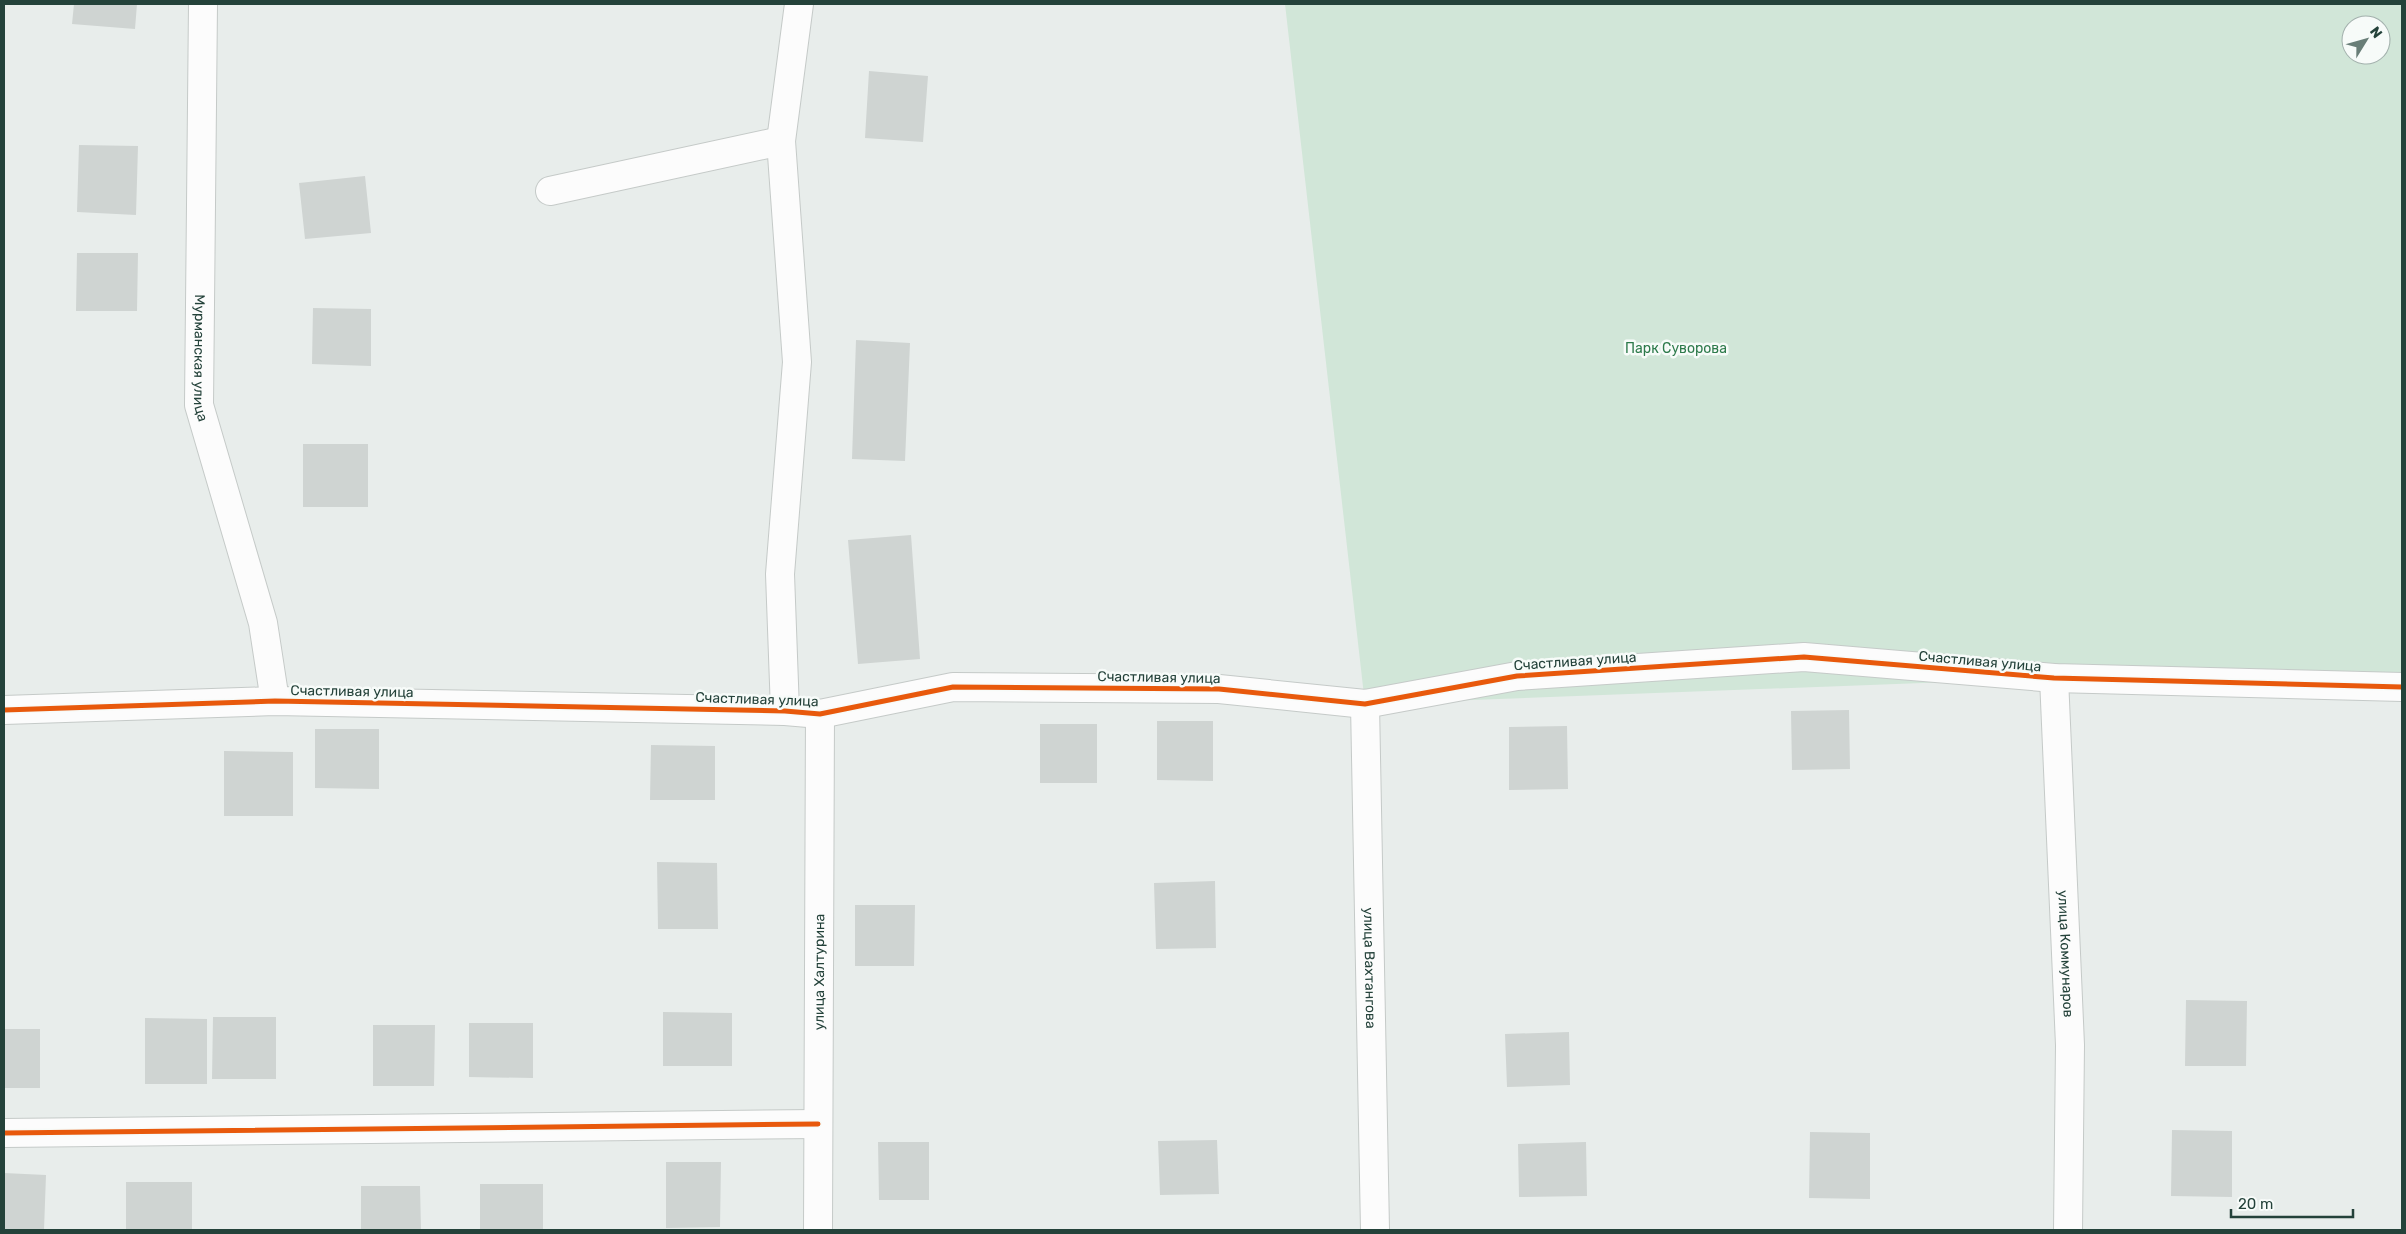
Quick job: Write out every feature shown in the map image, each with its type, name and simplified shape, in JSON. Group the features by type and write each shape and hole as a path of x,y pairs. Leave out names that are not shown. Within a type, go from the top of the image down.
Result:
{"street":[{"name":"Мурманская улица","path":"203,4 199,405 263,623 275,701"},
{"path":"785,711 780,574 797,362 781,141 799,4"},
{"path":"550,191 781,141"},
{"name":"Счастливая улица","path":"4,710 275,701 785,711 820,714 953,687 1219,689 1365,704 1517,676 1804,657 2054,678 2402,687"},
{"name":"улица Коммунаров","path":"2054,678 2070,1045 2068,1230"},
{"name":"улица Вахтангова","path":"1365,704 1375,1230"},
{"name":"улица Халтурина","path":"818,1230 820,714"},
{"path":"4,1134 818,1124"}],"green space":[{"name":"Парк Суворова","path":"1285,4 2402,4 2402,675 2054,678 1365,704"}],"building":[{"path":"74,4 137,4 135,29 72,24"},
{"path":"869,71 928,76 923,142 865,138"},
{"path":"79,145 138,146 136,215 77,212"},
{"path":"365,176 371,233 305,239 299,183"},
{"path":"77,253 138,253 137,311 76,311"},
{"path":"313,308 371,309 371,366 312,364"},
{"path":"856,340 910,343 905,461 852,459"},
{"path":"303,444 368,444 368,507 303,507"},
{"path":"911,535 920,659 858,664 848,540"},
{"path":"1849,710 1850,769 1792,770 1791,711"},
{"path":"1157,721 1213,721 1213,781 1157,780"},
{"path":"1040,724 1097,724 1097,783 1040,783"},
{"path":"1567,726 1568,789 1509,790 1509,727"},
{"path":"315,729 379,729 379,789 315,788"},
{"path":"651,745 715,746 715,800 650,800"},
{"path":"224,751 293,752 293,816 224,816"},
{"path":"657,862 717,863 718,929 658,929"},
{"path":"1215,881 1216,948 1156,949 1154,883"},
{"path":"855,905 915,905 914,966 855,966"},
{"path":"2186,1000 2247,1001 2246,1066 2185,1066"},
{"path":"663,1012 732,1013 732,1066 663,1066"},
{"path":"213,1017 276,1017 276,1079 212,1079"},
{"path":"145,1018 207,1019 207,1084 145,1084"},
{"path":"469,1023 533,1023 533,1078 469,1077"},
{"path":"373,1025 435,1025 434,1086 373,1086"},
{"path":"4,1029 40,1029 40,1088 4,1088"},
{"path":"1569,1032 1570,1085 1507,1087 1505,1034"},
{"path":"2172,1130 2232,1131 2232,1197 2171,1196"},
{"path":"1810,1132 1870,1133 1870,1199 1809,1198"},
{"path":"1217,1140 1219,1194 1160,1195 1158,1141"},
{"path":"878,1142 929,1142 929,1200 879,1200"},
{"path":"1586,1142 1587,1196 1519,1197 1518,1144"},
{"path":"666,1162 721,1162 720,1227 666,1228"},
{"path":"4,1173 46,1175 44,1230 4,1230"},
{"path":"126,1182 192,1182 192,1230 126,1230"},
{"path":"480,1184 543,1184 543,1230 480,1230"},
{"path":"361,1186 420,1186 421,1230 361,1230"}],"cycle path":[{"path":"4,710 275,701 785,711 820,714 953,687 1219,689 1365,704 1517,676 1804,657 2054,678 2402,687"},
{"path":"4,1133 818,1124"}]}
